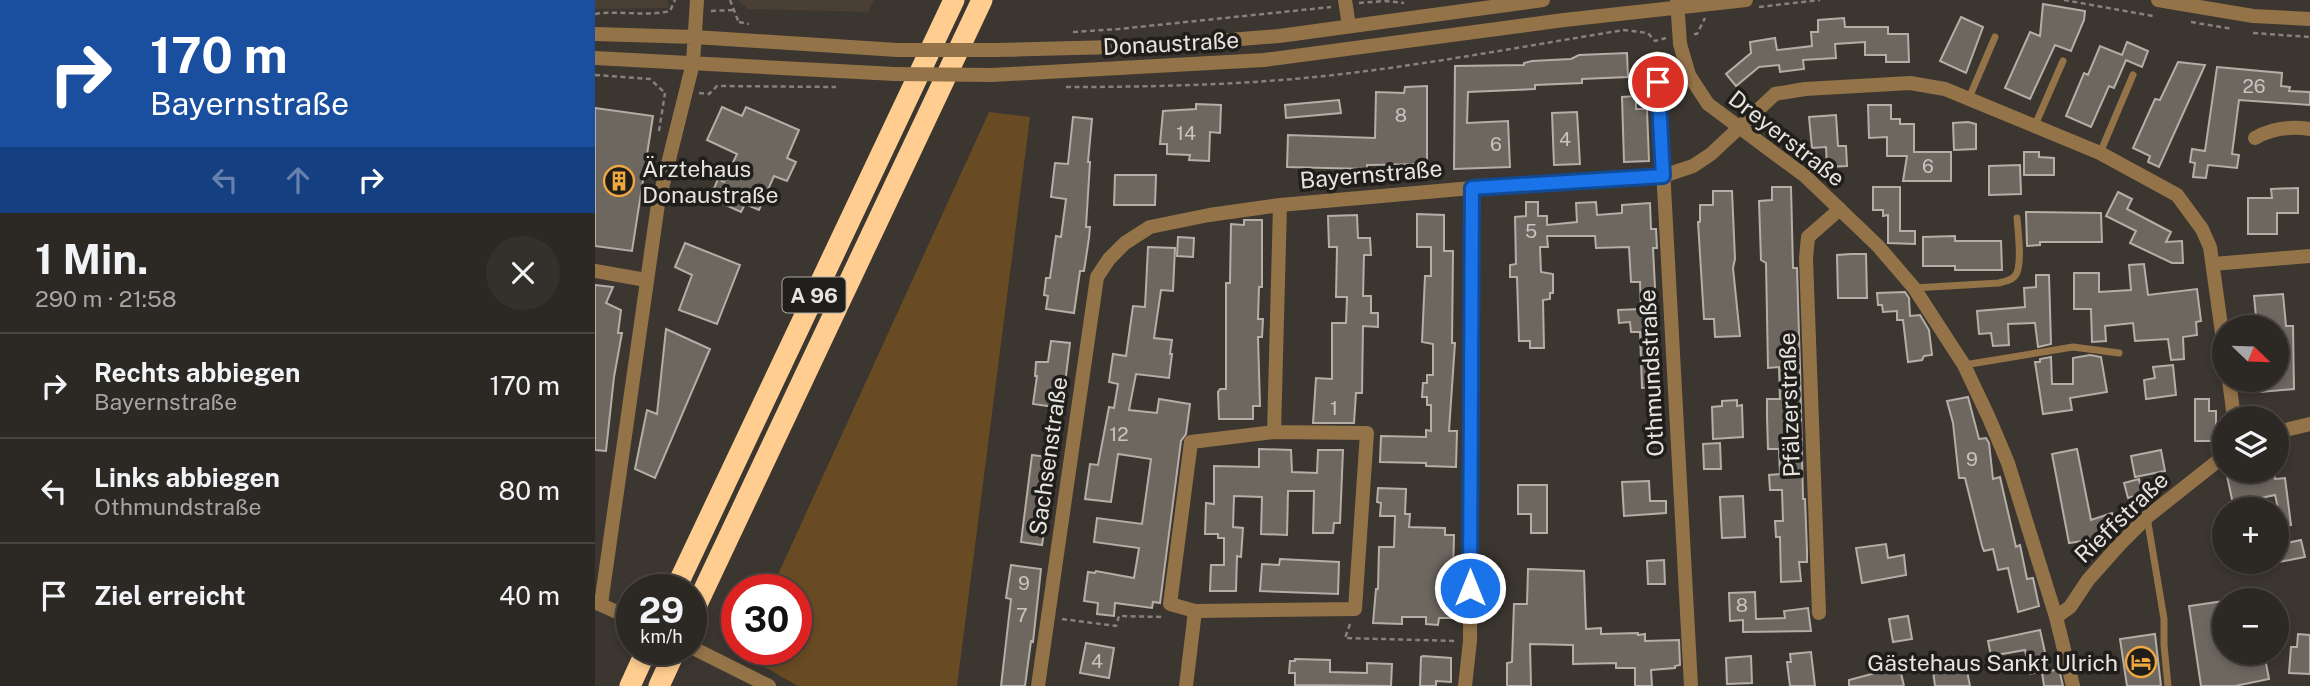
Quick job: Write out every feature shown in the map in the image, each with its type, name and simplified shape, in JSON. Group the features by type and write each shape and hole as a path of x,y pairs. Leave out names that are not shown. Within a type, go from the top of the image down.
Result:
{"highway":[{"name":"A 96","path":"683,574 954,0"},
{"name":"A 96","path":"707,583 982,0"},
{"path":"630,686 640,665"},
{"path":"659,686 669,665"}],"street":[{"path":"616,612 598,603 660,195 693,63 697,0"},
{"name":"Donaustraße","path":"595,34 695,37 897,50 1153,46 1279,36 1543,0"},
{"path":"2158,0 2253,16 2310,19"},
{"path":"1345,3 1349,26"},
{"name":"Donaustraße","path":"595,58 895,74 992,75 1264,60 1677,4 1750,4"},
{"name":"Dreyerstraße","path":"1677,4 1679,36 1689,75 1700,94 1717,113 1805,176 1878,246 1914,288 1964,365 2008,463 2056,617 2073,686"},
{"name":"Othmundstraße","path":"1657,58 1691,686"},
{"name":"Bayernstraße","path":"1125,243 1150,227 1280,205 1472,188 1663,176 1693,166 1702,160 1775,94 1787,90 1910,83 1945,89 2035,125 2100,153 2177,195 2202,229 2210,247 2220,315"},
{"path":"2255,138 2268,130 2310,128"},
{"path":"1465,686 1470,641 1472,188"},
{"path":"1273,432 1280,205"},
{"name":"Pfälzerstraße","path":"1819,613 1806,258 1808,237 1840,209"},
{"name":"Sachsenstraße","path":"1038,686 1093,297 1097,277 1109,259 1125,243"},
{"path":"2213,264 2310,256"},
{"path":"595,271 646,280"},
{"path":"2289,429 2310,424"},
{"path":"1273,432 1367,433 1355,609 1195,611 1170,604 1191,442 1273,432"},
{"name":"Rieffstraße","path":"2056,617 2070,607 2088,580 2147,517 2212,466"},
{"path":"1186,686 1195,611"},
{"path":"707,655 769,686"}],"lane":[{"path":"1969,99 1995,37"},
{"path":"2035,125 2063,61"},
{"path":"2100,153 2133,75"},
{"path":"1914,288 2011,280 2016,276 2019,267 2017,218"},
{"path":"1964,365 2073,347 2119,354"},
{"path":"2147,517 2164,620 2168,686"}],"path":[{"path":"595,14 631,12 656,15 670,11 675,0"},
{"path":"730,0 739,22"},
{"path":"1750,4 1820,0"},
{"name":"Donaustraße","path":"1069,32 1119,29 1345,3 1408,3"},
{"path":"630,21 631,12"},
{"path":"1679,36 1697,34 1709,15"},
{"name":"Donaustraße","path":"1063,88 1191,86 1324,76 1438,61 1625,30 1643,31 1652,35 1655,41 1679,36"},
{"path":"595,75 650,79 665,93 659,133"},
{"path":"745,86 746,79"},
{"path":"709,94 717,86 841,87"},
{"path":"1048,617 1116,626 1119,616 1165,617 1170,604"},
{"path":"1355,609 1345,638 1470,641"}],"shaded area":[{"path":"595,0 668,0 668,8 595,9"},
{"path":"738,0 874,0 868,12 748,9"},
{"path":"989,112 1030,117 957,686 798,686 761,665 812,665 812,574 778,574"}],"building":[{"path":"2043,4 2085,11 2084,20 2071,51 2055,45 2030,99 2005,88 2030,32 2040,36"},
{"path":"1961,17 1983,27 1966,73 1940,61"},
{"path":"1844,18 1845,27 1888,27 1888,34 1908,34 1909,62 1886,62 1886,55 1865,55 1865,42 1835,44 1836,58 1803,60 1804,69 1780,72 1779,65 1759,67 1736,86 1726,74 1751,53 1750,42 1775,38 1777,50 1812,46 1811,32 1818,32 1818,20"},
{"path":"2127,42 2148,51 2142,67 2126,60 2114,88 2109,86 2091,127 2066,116 2084,73 2088,75 2100,46 2122,55"},
{"path":"1627,53 1628,77 1535,85 1535,89 1468,92 1467,123 1508,121 1510,167 1454,169 1455,66 1524,65 1532,61 1571,59 1579,55"},
{"path":"2178,62 2205,65 2159,167 2148,162 2150,156 2133,148 2155,99 2160,100"},
{"path":"2217,67 2282,73 2281,86 2290,87 2289,91 2310,92 2310,105 2239,100 2232,154 2239,155 2237,168 2208,165 2206,178 2193,177 2195,163 2190,162 2192,149 2205,151"},
{"path":"1427,86 1427,164 1367,165 1367,169 1287,167 1288,135 1375,138 1376,92 1404,93 1405,87"},
{"path":"1636,96 1636,109 1647,109 1649,161 1624,162 1622,97"},
{"path":"1339,100 1341,113 1286,118 1285,105"},
{"path":"1196,104 1221,105 1220,133 1210,132 1209,161 1189,160 1190,155 1167,154 1167,144 1160,144 1163,111 1196,109"},
{"path":"1868,105 1891,105 1891,119 1900,119 1900,124 1914,124 1914,152 1951,152 1951,181 1903,181 1907,156 1887,156 1887,137 1869,138"},
{"path":"722,107 742,116 746,107 799,130 787,158 796,162 787,181 774,176 759,210 745,204 741,212 710,198 718,179 724,182 737,154 707,140"},
{"name":"Ärztehaus Donaustraße","path":"595,108 653,116 632,251 595,246"},
{"path":"1577,112 1580,164 1554,165 1552,113"},
{"path":"1836,115 1838,146 1846,146 1847,166 1827,167 1826,147 1812,148 1809,117"},
{"path":"1073,117 1092,119 1086,227 1090,227 1089,238 1084,271 1080,271 1074,313 1046,309 1048,296 1044,295 1046,278 1050,278 1056,236 1061,237 1066,199 1051,197 1055,163 1068,164"},
{"path":"1953,123 1976,124 1976,149 1954,150"},
{"path":"2024,152 2039,152 2039,157 2054,158 2054,175 2024,175"},
{"path":"2020,165 2021,194 1989,195 1989,166"},
{"path":"1115,175 1156,175 1155,205 1114,205"},
{"path":"1772,187 1791,187 1793,268 1797,268 1803,499 1807,551 1807,562 1799,562 1801,581 1781,582 1780,537 1776,537 1775,521 1783,521 1782,490 1770,490 1769,475 1780,474 1779,449 1768,449 1767,417 1767,399 1780,399 1779,367 1768,368 1766,263 1761,260 1759,201 1772,200"},
{"path":"1873,187 1900,187 1900,231 1915,231 1915,244 1888,243 1888,215 1883,216 1883,210 1873,210"},
{"path":"2298,188 2298,213 2277,213 2277,234 2248,234 2248,198 2272,198 2271,189"},
{"path":"1713,191 1732,191 1735,259 1733,268 1740,336 1715,337 1714,319 1704,319 1698,222 1700,205 1713,205"},
{"path":"2118,192 2132,199 2127,209 2171,232 2166,242 2182,241 2183,263 2172,263 2130,243 2136,231 2106,216"},
{"path":"1526,202 1538,202 1538,216 1547,216 1547,225 1577,222 1576,203 1596,202 1597,215 1622,213 1622,205 1650,203 1651,229 1656,229 1657,248 1653,248 1660,387 1642,388 1640,332 1631,332 1630,322 1619,323 1618,310 1641,309 1640,282 1631,282 1629,247 1596,248 1595,236 1547,236 1548,247 1540,247 1541,272 1553,274 1553,293 1550,293 1550,299 1543,300 1544,348 1530,348 1530,341 1519,341 1517,277 1510,277 1510,265 1516,264 1515,217 1526,216"},
{"path":"2026,212 2101,213 2102,242 2040,242 2040,245 2027,246"},
{"path":"1417,214 1444,215 1444,251 1453,251 1452,343 1455,343 1449,431 1457,431 1456,467 1380,462 1381,436 1426,437 1426,430 1431,431 1431,405 1427,405 1427,397 1422,397 1423,383 1427,383 1427,375 1433,375 1433,344 1422,342 1425,276 1431,276 1431,247 1417,247"},
{"path":"1357,215 1358,238 1370,238 1371,255 1364,255 1363,296 1371,296 1371,313 1378,313 1378,327 1363,326 1362,393 1356,393 1354,423 1313,423 1316,378 1332,379 1332,323 1346,323 1347,297 1336,297 1337,247 1329,247 1328,216"},
{"path":"1244,220 1262,220 1262,287 1259,287 1258,319 1263,319 1262,337 1258,337 1260,406 1253,406 1253,419 1219,419 1218,392 1220,389 1226,389 1226,283 1230,283 1231,224 1244,225"},
{"path":"1955,236 1955,241 2001,241 2002,270 1955,270 1955,266 1923,266 1923,237"},
{"path":"1178,237 1194,238 1193,257 1177,256"},
{"path":"685,243 740,265 717,324 679,310 692,275 675,267"},
{"path":"1148,247 1175,248 1173,291 1161,290 1154,338 1172,340 1172,354 1169,378 1136,374 1129,410 1157,413 1159,399 1190,404 1186,434 1181,441 1160,603 1153,602 1152,608 1115,603 1114,616 1097,614 1098,603 1084,601 1088,572 1134,578 1139,548 1094,542 1097,518 1142,524 1151,459 1118,454 1111,502 1085,499 1090,464 1098,465 1109,407 1114,408 1118,384 1109,382 1113,354 1126,356 1133,306 1145,307"},
{"path":"1866,254 1867,298 1838,298 1837,255"},
{"path":"2144,264 2148,295 2197,289 2201,321 2196,322 2197,335 2183,337 2184,359 2171,360 2168,339 2135,341 2133,323 2105,326 2106,341 2092,342 2091,309 2074,309 2074,273 2099,273 2099,292 2131,290 2129,265"},
{"path":"2036,275 2049,275 2051,344 2038,347 2035,323 2008,324 2009,345 1993,346 1991,333 1979,334 1977,311 2025,307 2024,288 2036,287"},
{"path":"595,285 613,287 606,303 621,310 618,333 622,333 606,451 595,450"},
{"path":"1905,292 1909,298 1910,316 1920,315 1929,330 1932,355 1924,356 1922,360 1908,362 1903,320 1897,320 1897,311 1883,312 1882,305 1878,305 1877,293"},
{"path":"2283,294 2285,315 2256,315 2254,296"},
{"path":"2289,326 2293,326 2294,389 2289,389"},
{"path":"666,329 710,349 655,478 635,469 647,410 657,414"},
{"path":"1051,341 1070,343 1062,408 1033,404 1036,362 1048,362"},
{"path":"2090,355 2101,357 2107,392 2070,398 2072,410 2043,414 2035,362 2051,357 2052,384 2073,384 2073,358"},
{"path":"2173,365 2176,395 2146,399 2144,380 2155,378 2153,367"},
{"path":"1968,397 1979,439 1986,438 1989,443 1993,479 2000,477 2016,547 2020,545 2027,579 2033,578 2039,606 2018,612 2008,568 1998,570 1993,549 1984,551 1965,478 1959,478 1953,423 1947,401"},
{"path":"2195,399 2209,399 2209,411 2212,411 2212,441 2195,441"},
{"path":"1737,400 1737,406 1742,405 1743,437 1713,439 1712,407 1722,406 1722,401"},
{"path":"1720,443 1721,469 1704,469 1703,444"},
{"path":"1259,449 1291,450 1292,472 1317,473 1318,450 1343,450 1340,523 1334,523 1333,533 1313,533 1314,491 1288,491 1287,535 1261,534 1262,497 1234,496 1233,527 1243,528 1241,557 1237,556 1236,591 1210,591 1211,565 1224,565 1224,538 1218,538 1218,534 1205,534 1206,503 1214,504 1214,466 1259,467"},
{"path":"2077,449 2091,520 2112,513 2118,531 2069,543 2052,454"},
{"path":"2161,450 2165,471 2135,477 2131,456"},
{"path":"1032,455 1056,458 1042,545 1021,542"},
{"path":"2139,479 2142,494 2128,498 2124,483"},
{"path":"1649,481 1650,501 1666,501 1666,513 1624,516 1622,482"},
{"path":"2228,483 2286,483 2287,497 2275,495 2232,497"},
{"path":"1518,485 1547,485 1547,533 1531,533 1531,514 1518,514"},
{"path":"1378,488 1406,489 1405,514 1410,514 1409,527 1445,528 1445,535 1454,535 1452,618 1439,618 1438,625 1426,624 1426,617 1402,617 1402,624 1373,623 1378,589 1379,547 1394,547 1395,516 1380,516"},
{"path":"1743,496 1745,537 1722,538 1720,497"},
{"path":"2301,540 2305,557 2289,560 2289,542"},
{"path":"1886,544 1888,558 1904,555 1906,575 1862,583 1856,548"},
{"path":"1280,559 1339,562 1338,594 1260,591 1262,564 1279,565"},
{"path":"1664,560 1665,584 1648,584 1647,561"},
{"path":"1011,565 1041,569 1025,686 1001,686 1011,599 1006,598"},
{"path":"1528,569 1584,571 1586,629 1601,628 1601,634 1645,634 1645,641 1679,640 1680,665 1675,668 1651,670 1652,686 1635,686 1635,668 1616,668 1616,663 1573,664 1573,645 1530,644 1531,686 1507,686 1507,663 1512,662 1514,604 1527,604"},
{"path":"1755,592 1756,619 1785,618 1784,611 1808,608 1811,631 1743,632 1743,620 1730,621 1729,593"},
{"path":"2212,603 2212,665 2266,665 2269,679 2235,686 2201,686 2189,606"},
{"path":"1908,616 1912,639 1893,642 1889,619"},
{"path":"2040,630 2049,670 2030,674 2025,650 1991,656 1988,641"},
{"name":"Gästehaus Sankt Ulrich","path":"2155,634 2161,686 2127,686 2120,639"},
{"path":"2298,634 2310,635 2310,674 2289,673 2291,647 2297,647"},
{"path":"1086,643 1114,648 1109,678 1080,673"},
{"path":"1811,652 1815,686 1790,686 1787,662 1791,662 1790,654"},
{"path":"1423,656 1451,658 1451,682 1436,681 1436,686 1420,686"},
{"path":"1751,656 1752,683 1727,684 1726,658"},
{"path":"1330,660 1330,672 1367,673 1367,663 1392,664 1391,686 1295,685 1295,673 1289,673 1290,661"},
{"path":"1946,660 1947,665 1965,661 1970,686 1935,686 1932,663"},
{"path":"1894,668 1900,669 1904,686 1849,686 1849,680"},
{"path":"2059,669 2063,686 2044,686 2042,673"}],"place":[{"name":"Ärztehaus Donaustraße","path":"619,181"},
{"name":"Gästehaus Sankt Ulrich","path":"2141,662"}],"route":[{"path":"1470,588 1472,188 1663,176 1658,82"}]}
